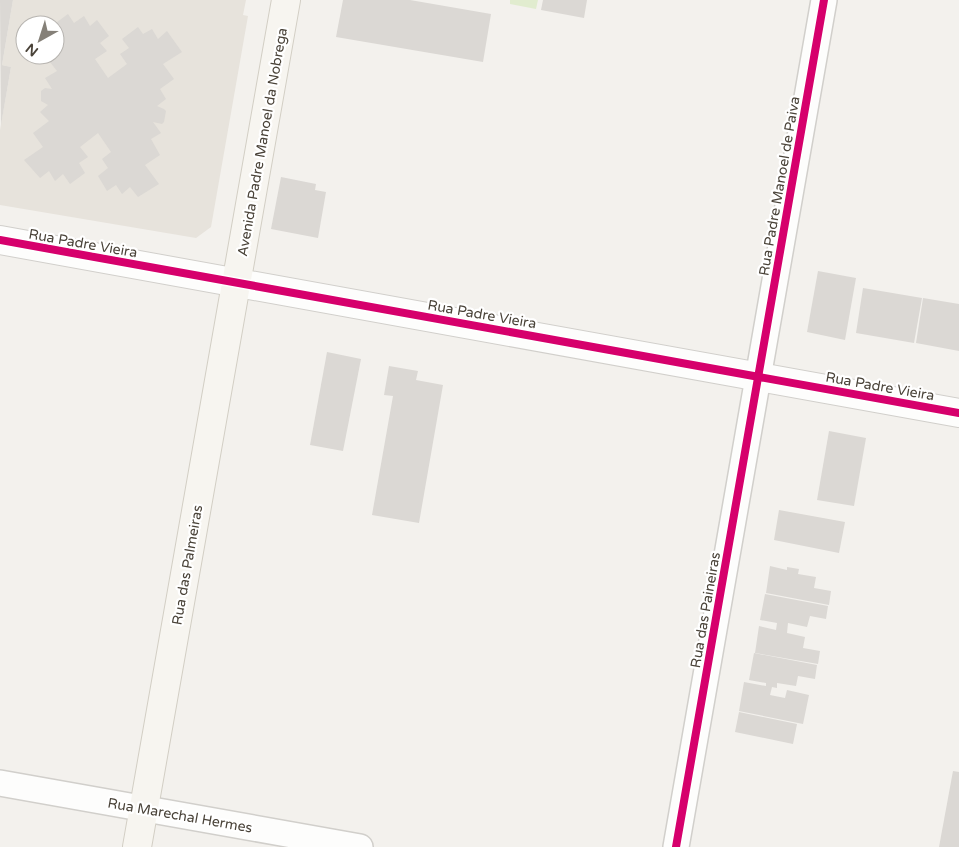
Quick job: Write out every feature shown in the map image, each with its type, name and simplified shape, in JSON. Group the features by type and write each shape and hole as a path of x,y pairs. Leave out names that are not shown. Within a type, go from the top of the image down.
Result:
{"main road":[{"name":"Avenida Padre Manoel da Nobrega","path":"237,283 286,0"},
{"name":"Rua das Palmeiras","path":"136,847 237,283"}],"street":[{"name":"Rua Padre Manoel de Paiva","path":"759,377 824,0"},
{"name":"Rua Padre Vieira","path":"0,240 959,413"},
{"name":"Rua das Paineiras","path":"676,847 759,377"},
{"name":"Rua Marechal Hermes","path":"0,783 360,847"}],"shaded area":[{"path":"13,0 246,0 243,15 248,16 211,227 196,238 0,205 0,130 11,67 2,65"}],"green space":[{"path":"510,0 538,0 536,9 510,4"}],"building":[{"path":"0,0 13,0 2,65 11,67 1,125"},
{"path":"343,0 410,0 491,14 483,62 336,37"},
{"path":"543,0 587,0 584,18 541,10"},
{"path":"68,14 74,23 84,16 90,26 97,20 109,36 100,43 107,51 95,59 108,78 127,64 120,54 129,48 122,39 138,27 143,34 152,29 158,39 167,31 182,52 163,64 174,79 160,89 166,99 157,106 166,111 164,122 162,124 153,122 161,133 151,139 160,155 145,165 159,184 138,197 130,187 122,194 116,185 107,191 98,176 108,168 102,159 111,152 98,133 80,147 88,157 79,163 85,173 70,184 63,174 55,181 49,171 40,178 24,160 43,147 33,133 49,121 40,112 48,105 41,101 41,91 45,88 52,89 45,78 57,71 52,65 65,65 65,16"},
{"path":"281,177 316,184 315,190 326,192 318,238 271,229"},
{"path":"818,271 856,278 845,340 807,332"},
{"path":"863,288 922,298 914,343 856,333"},
{"path":"923,298 959,304 959,351 916,343"},
{"path":"327,352 361,359 343,451 310,445"},
{"path":"389,366 418,371 416,380 443,385 419,523 372,515 393,396 384,395"},
{"path":"829,431 866,438 854,506 817,500"},
{"path":"779,510 845,522 839,553 774,540"},
{"path":"770,566 787,570 787,567 799,569 798,574 816,577 814,588 831,591 829,605 766,593"},
{"path":"765,594 828,606 826,619 810,616 807,627 788,623 787,633 805,637 803,648 820,651 818,664 755,653 759,626 776,630 777,623 760,620"},
{"path":"754,653 817,665 815,679 798,676 796,686 777,683 777,688 772,687 770,695 785,698 787,690 809,695 803,724 739,711 744,682 766,686 766,683 749,680"},
{"path":"739,712 797,724 793,744 735,732"},
{"path":"953,771 959,772 959,847 939,847"}],"cycle path":[{"path":"676,847 824,0"},
{"path":"0,240 959,413"}]}
